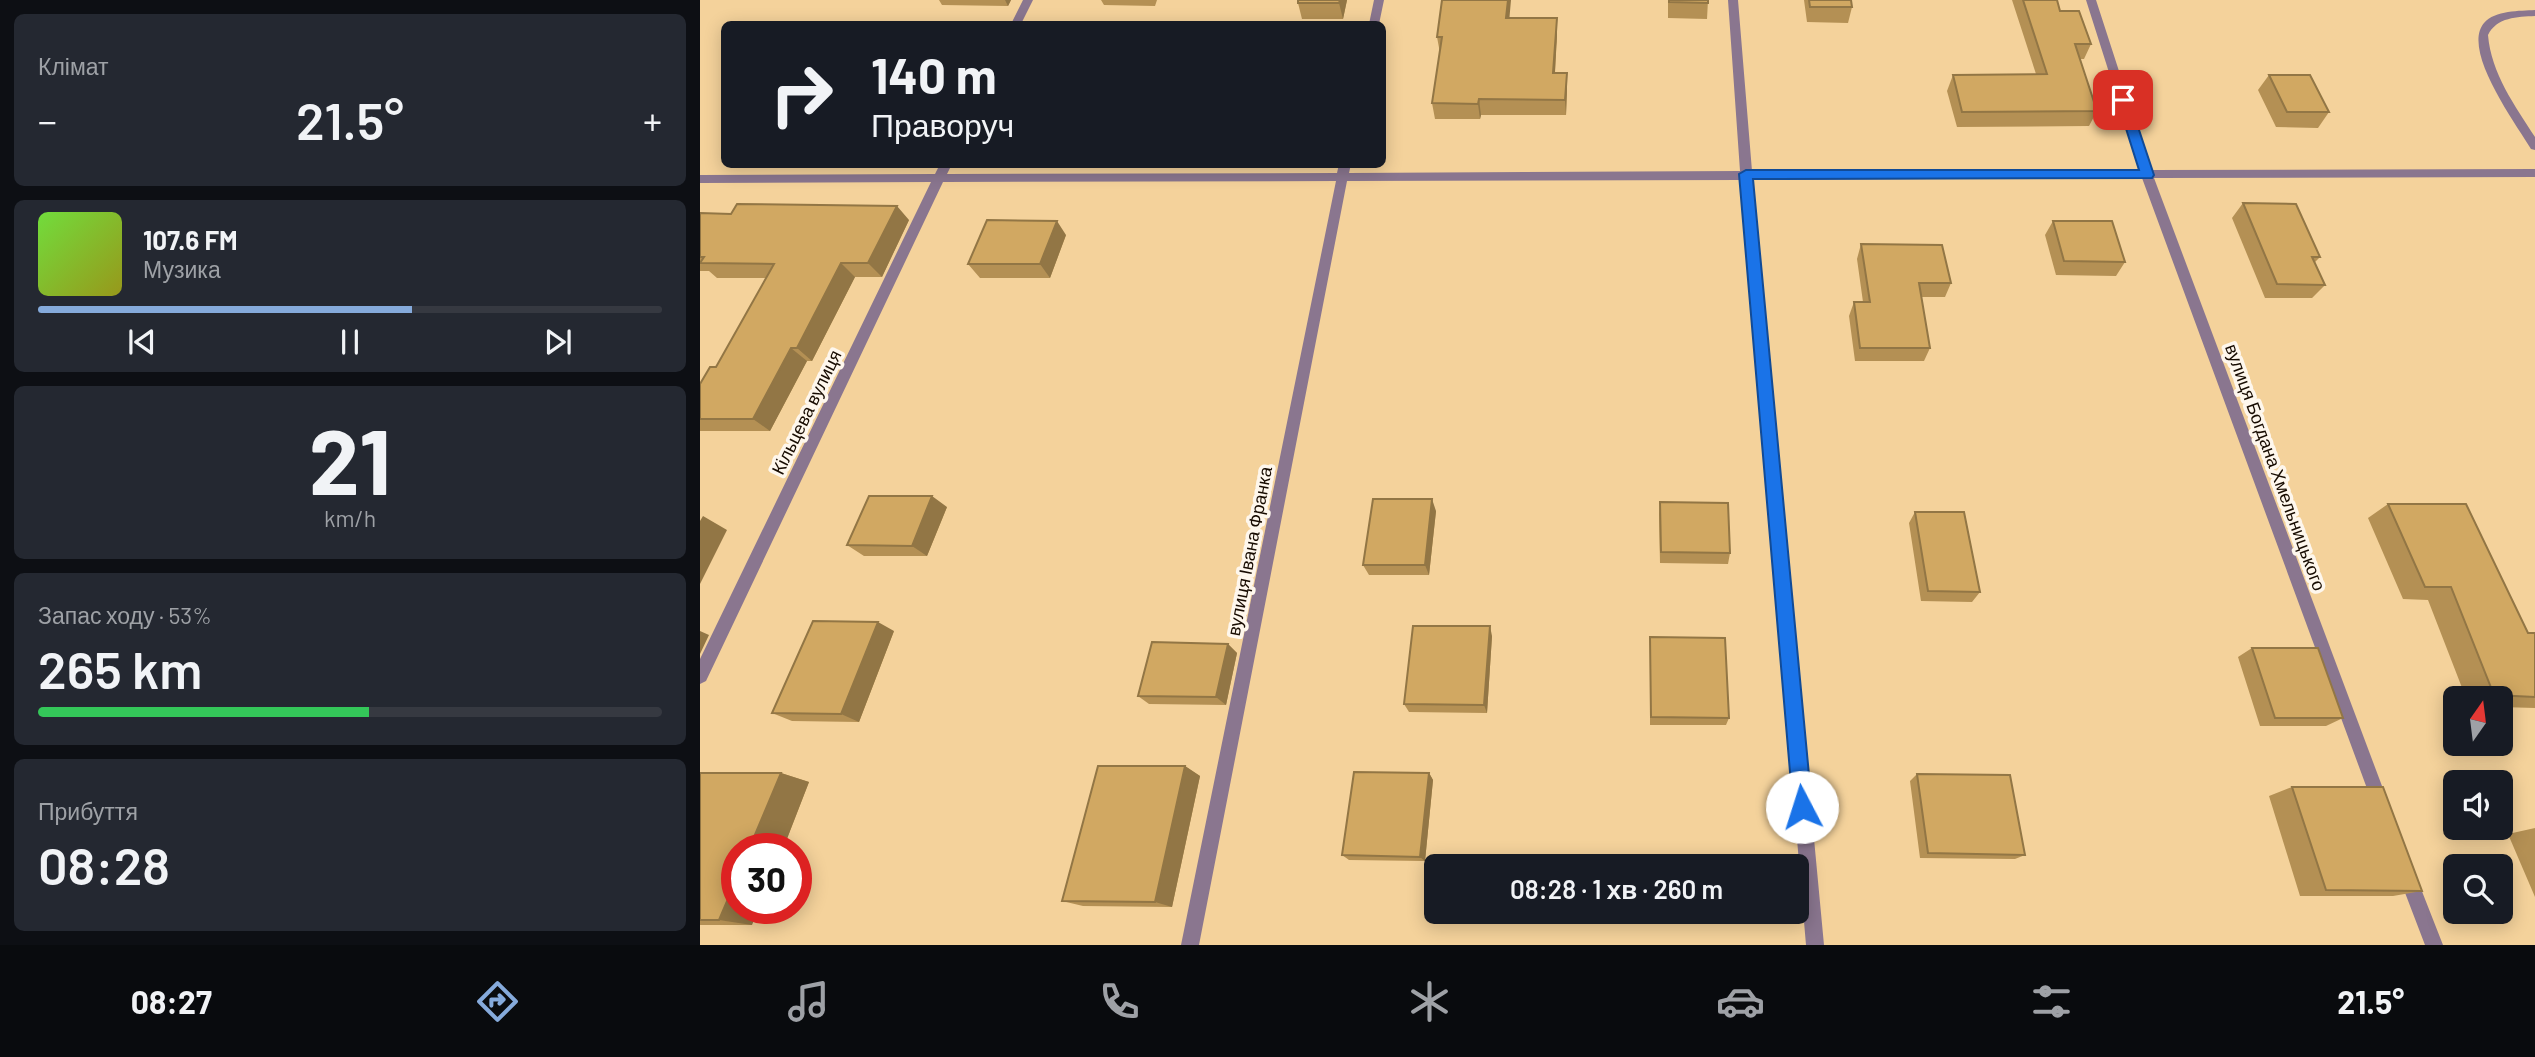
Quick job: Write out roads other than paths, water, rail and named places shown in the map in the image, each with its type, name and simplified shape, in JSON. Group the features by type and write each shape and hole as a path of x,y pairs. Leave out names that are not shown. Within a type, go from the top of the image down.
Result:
{"street":[{"path":"1018,21 1028,0"},
{"path":"1375,21 1379,0"},
{"path":"1733,0 1815,945"},
{"name":"вулиця Богдана Хмельницького","path":"2091,0 2147,175 2385,814"},
{"path":"2535,13 2506,15 2487,26 2480,38 2484,59 2535,146"},
{"path":"700,179 943,171 1344,170 2147,175 2535,173"},
{"name":"вулиця Івана Франка","path":"1190,945 1344,170"},
{"name":"Кільцева вулиця","path":"700,676 943,171"},
{"path":"2404,867 2434,945"}]}
